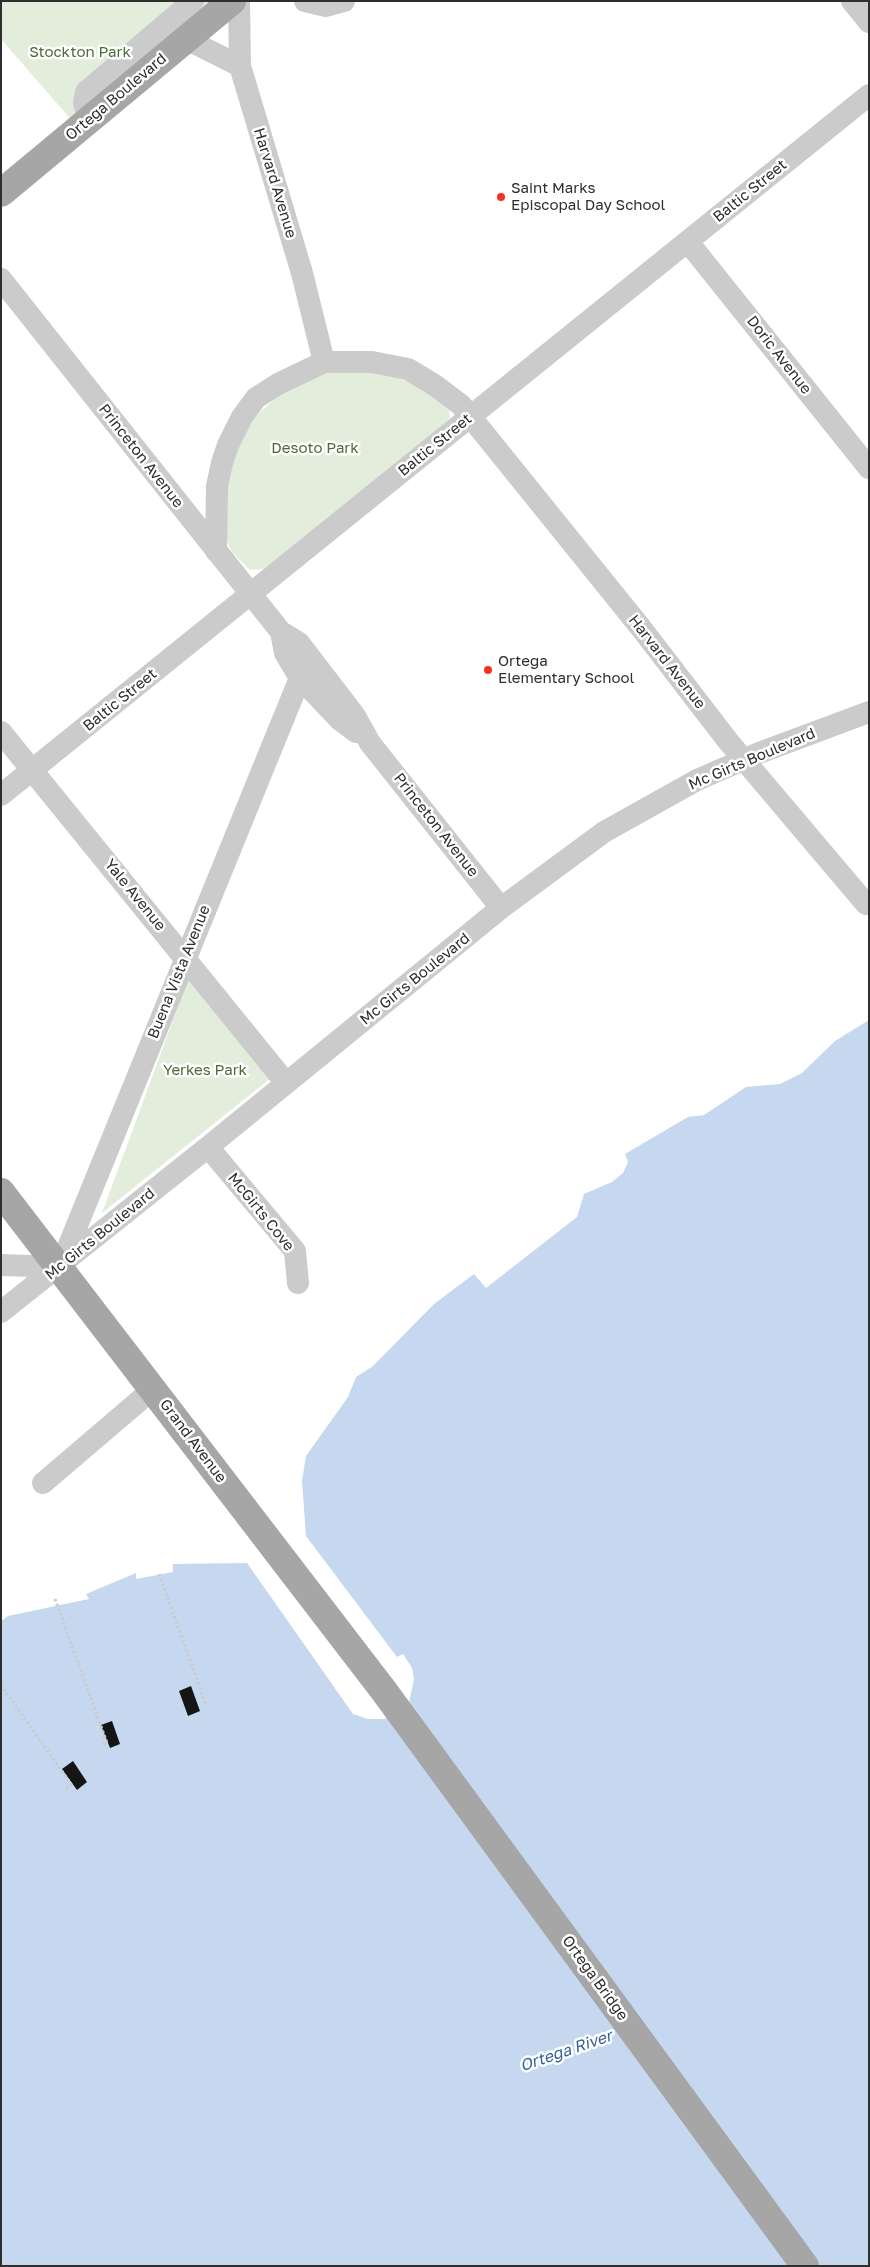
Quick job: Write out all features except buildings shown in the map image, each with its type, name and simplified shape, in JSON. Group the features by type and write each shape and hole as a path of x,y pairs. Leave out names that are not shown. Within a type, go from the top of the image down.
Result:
{"main road":[{"name":"Ortega Boulevard","path":"1,193 232,1"},
{"name":"Grand Avenue","path":"1,1192 384,1691"},
{"name":"Ortega Bridge","path":"384,1691 805,2266"}],"street":[{"path":"89,119 84,103 86,92 194,1"},
{"name":"Harvard Avenue","path":"240,1 240,66 302,273 324,362 372,362 408,369 436,386 461,405 744,760 866,904"},
{"path":"305,1 326,6 344,1"},
{"path":"852,1 869,22"},
{"path":"186,39 240,66"},
{"name":"Baltic Street","path":"1,795 869,95"},
{"name":"Doric Avenue","path":"688,242 869,468"},
{"name":"Princeton Avenue","path":"1,279 281,632 299,643 355,716 370,742 501,908"},
{"path":"216,551 217,486 228,445 242,416 256,398 278,384 324,362"},
{"name":"Princeton Avenue","path":"281,632 286,654 300,678 340,720 370,742"},
{"name":"Buena Vista Avenue","path":"60,1267 300,678"},
{"name":"Mc Girts Boulevard","path":"1,1312 60,1267 501,908 604,832 697,780 869,712"},
{"name":"Yale Avenue","path":"1,732 286,1082"},
{"name":"McGirts Cove","path":"208,1147 296,1251 298,1283"},
{"path":"1,1265 60,1267"},
{"path":"43,1483 153,1389"}],"path":[{"path":"158,1574 206,1705"},
{"path":"55,1599 107,1743 102,1745"},
{"path":"1,1685 72,1784 64,1790"}],"green space":[{"name":"Stockton Park","path":"1,1 220,1 74,123 1,39"},
{"name":"Desoto Park","path":"366,368 421,385 449,407 450,418 444,426 272,564 263,569 250,570 232,552 224,535 226,483 239,439 260,412 289,387 325,371"},
{"name":"Yerkes Park","path":"190,974 271,1078 102,1213"}],"water":[{"name":"Ortega River","path":"869,1020 869,2266 1,2266 1,1621 8,1616 89,1599 86,1594 136,1573 136,1579 173,1572 173,1564 247,1563 353,1714 368,1719 385,1719 409,1703 414,1679 412,1668 403,1654 397,1657 306,1536 302,1481 306,1456 348,1397 356,1377 373,1366 434,1304 474,1274 486,1288 577,1217 584,1194 612,1182 623,1173 628,1162 625,1154 688,1117 704,1115 746,1087 780,1084 802,1073 835,1041"}],"place":[{"name":"Saint Marks Episcopal Day School","path":"501,197"},
{"name":"Ortega Elementary School","path":"488,670"}]}
